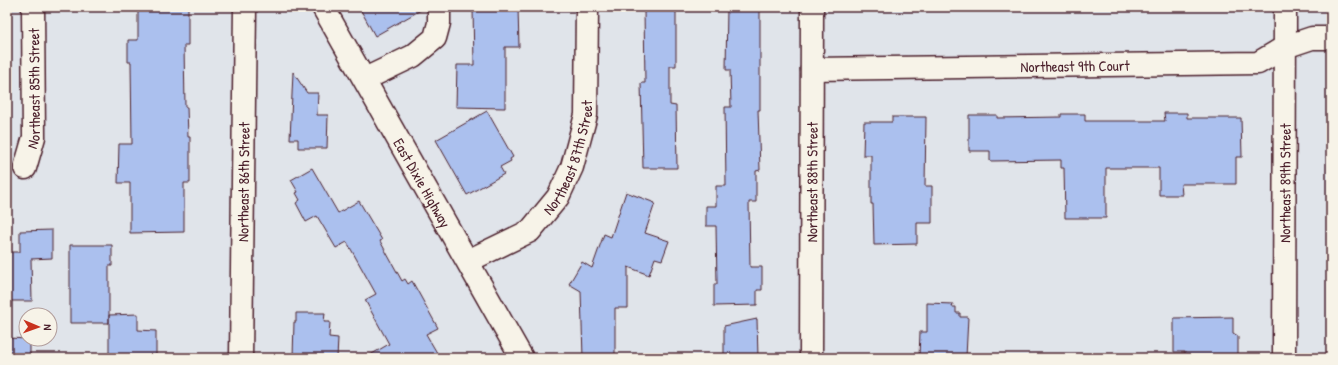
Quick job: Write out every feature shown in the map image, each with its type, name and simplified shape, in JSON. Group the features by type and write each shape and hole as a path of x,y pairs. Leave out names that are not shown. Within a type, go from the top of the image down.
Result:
{"street":[{"name":"Northeast 85th Street","path":"25,168 34,137 33,7"},
{"name":"Northeast 86th Street","path":"241,358 245,7"},
{"name":"East Dixie Highway","path":"323,7 522,358"},
{"path":"365,79 417,54 435,38 439,23 439,7"},
{"name":"Northeast 87th Street","path":"468,261 530,231 558,197 572,167 586,115 587,7"},
{"name":"Northeast 88th Street","path":"811,358 812,7"},
{"name":"Northeast 89th Street","path":"1284,358 1285,7"},
{"name":"Northeast 9th Court","path":"812,69 1258,63 1285,47 1312,38 1331,38"}],"building":[{"path":"138,7 188,7 188,45 184,45 185,107 187,107 188,137 190,137 190,183 184,183 184,232 130,233 130,183 118,183 119,144 132,144 131,62 128,62 128,40 138,40"},
{"path":"359,7 426,7 375,36"},
{"path":"727,7 760,7 760,110 758,110 760,170 756,171 756,202 749,202 750,267 762,267 762,290 757,290 757,305 714,306 714,284 717,284 716,226 706,226 706,206 716,206 716,186 726,186 725,107 731,107 730,70 726,70"},
{"path":"473,8 518,8 519,47 505,47 505,108 456,107 457,65 474,65"},
{"path":"644,9 676,9 676,66 670,66 670,105 676,106 677,168 643,168 641,83 645,83"},
{"path":"293,72 307,93 318,93 317,115 328,115 327,148 298,148 298,139 290,139"},
{"path":"487,111 513,157 510,159 511,161 500,167 504,174 467,195 436,140"},
{"path":"1164,113 1187,113 1187,118 1241,118 1242,157 1236,157 1236,184 1181,184 1182,195 1159,195 1159,168 1106,168 1106,218 1065,218 1064,168 1061,168 1061,160 990,161 990,151 969,151 969,115 997,115 997,118 1061,117 1061,114 1085,114 1085,121 1165,121"},
{"path":"892,117 926,117 925,186 932,186 932,223 917,223 917,244 874,245 873,204 871,204 871,155 863,155 864,122 892,122"},
{"path":"312,168 338,213 359,201 382,240 380,241 402,281 405,279 408,284 412,281 438,328 426,334 440,358 365,358 389,344 365,300 376,294 347,242 336,248 317,216 306,222 296,203 300,200 296,193 298,192 291,180"},
{"path":"626,192 655,203 645,233 669,241 662,260 655,258 649,275 628,267 628,308 615,308 615,358 583,358 581,291 569,284 582,262 592,268 604,234 611,237"},
{"path":"52,230 52,258 31,259 32,301 7,301 7,252 20,252 20,231"},
{"path":"70,245 112,245 112,266 109,266 109,323 70,323"},
{"path":"927,303 953,304 952,307 956,307 956,313 960,313 960,317 968,317 966,357 919,357 920,332 927,332"},
{"path":"296,313 325,313 324,322 330,322 329,337 338,338 337,358 293,357 294,322 296,322"},
{"path":"138,314 138,330 156,331 156,356 153,356 153,358 109,358 109,315"},
{"path":"1233,317 1233,333 1238,336 1238,358 1185,358 1185,352 1174,352 1174,318"},
{"path":"757,319 758,358 724,358 724,326"},
{"path":"7,338 18,338 18,347 30,347 30,358 7,358"}]}
